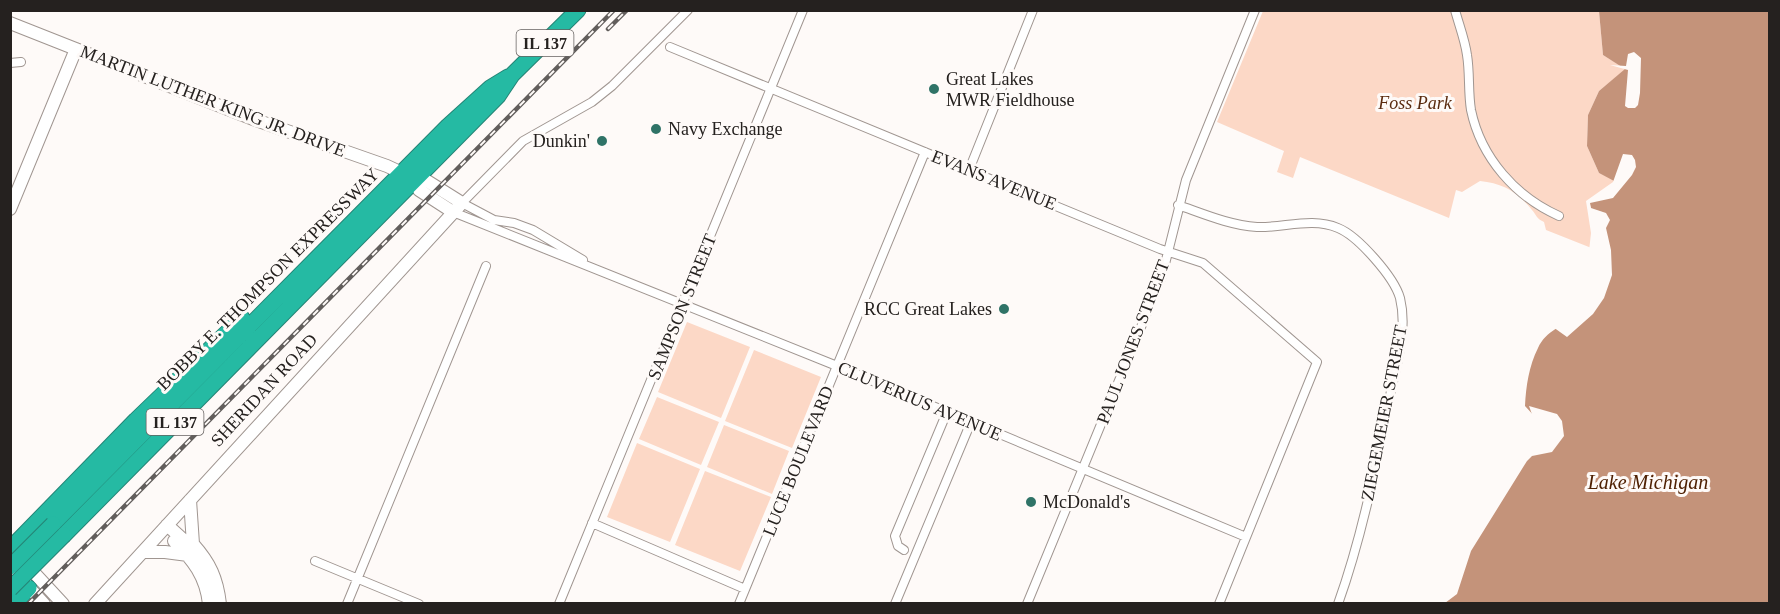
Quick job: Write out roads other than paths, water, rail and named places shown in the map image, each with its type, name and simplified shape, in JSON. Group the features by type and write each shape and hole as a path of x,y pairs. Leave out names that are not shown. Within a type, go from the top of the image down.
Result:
{"highway":[{"name":"IL 137","path":"408,176 490,88 512,75 578,10"},
{"name":"BOBBY E. THOMPSON EXPRESSWAY","path":"10,589 58,530 276,298 408,176"},
{"name":"BOBBY E. THOMPSON EXPRESSWAY","path":"10,566 58,530 408,176"},
{"path":"11,548 35,521 256,305 276,298"},
{"path":"10,529 21,528 35,521"},
{"path":"14,603 29,588"}],"street":[{"path":"500,226 458,207 523,141 585,106 612,86 687,10"},
{"name":"SAMPSON STREET","path":"559,603 803,10"},
{"path":"969,170 1033,10"},
{"name":"PAUL JONES STREET","path":"1027,603 1162,276 1186,180 1255,10"},
{"path":"1455,10 1467,54 1471,110 1476,128 1493,163 1527,198 1559,216"},
{"name":"MARTIN LUTHER KING JR. DRIVE","path":"10,23 253,119 427,182 458,207"},
{"name":"EVANS AVENUE","path":"670,47 1168,251 1203,262 1317,362 1246,537"},
{"path":"10,209 76,49"},
{"path":"10,63 21,62"},
{"name":"LUCE BOULEVARD","path":"739,603 925,152"},
{"name":"ZIEGEMEIER STREET","path":"1178,206 1243,225 1270,227 1322,223 1340,229 1351,236 1389,276 1399,295 1403,330 1352,566 1338,603"},
{"name":"SHERIDAN ROAD","path":"95,603 458,207"},
{"name":"CLUVERIUS AVENUE","path":"500,226 514,223 533,230 593,267"},
{"name":"CLUVERIUS AVENUE","path":"500,226 593,267 1246,537"},
{"path":"347,603 486,266"},
{"path":"904,550 898,546 895,536 947,412"},
{"path":"896,603 971,422"},
{"path":"190,500 191,550 203,578 209,603"},
{"path":"592,523 745,589"},
{"path":"165,527 214,571 220,603"},
{"path":"1219,603 1246,537"},
{"path":"11,548 63,603"},
{"path":"143,552 191,550"},
{"path":"315,561 419,603"},
{"path":"10,566 44,603"}],"water":[{"name":"Lake Michigan","path":"1599,11 1769,11 1769,603 1440,604 1451,594 1466,553 1533,445 1537,419 1525,406 1528,376 1538,348 1545,337 1576,315 1588,292 1594,243 1594,227 1589,202 1616,182 1599,173 1587,146 1588,115 1599,91 1625,69 1603,55"}],"railway":[{"path":"28,604 614,10"},
{"path":"608,29 627,10"}],"place":[{"name":"Great Lakes MWR Fieldhouse","path":"934,89"},
{"name":"Navy Exchange","path":"656,129"},
{"name":"Dunkin'","path":"602,141"},
{"name":"RCC Great Lakes","path":"1004,309"},
{"name":"McDonald's","path":"1031,502"}],"park label":[{"name":"Foss Park","path":"1415,103"}]}
